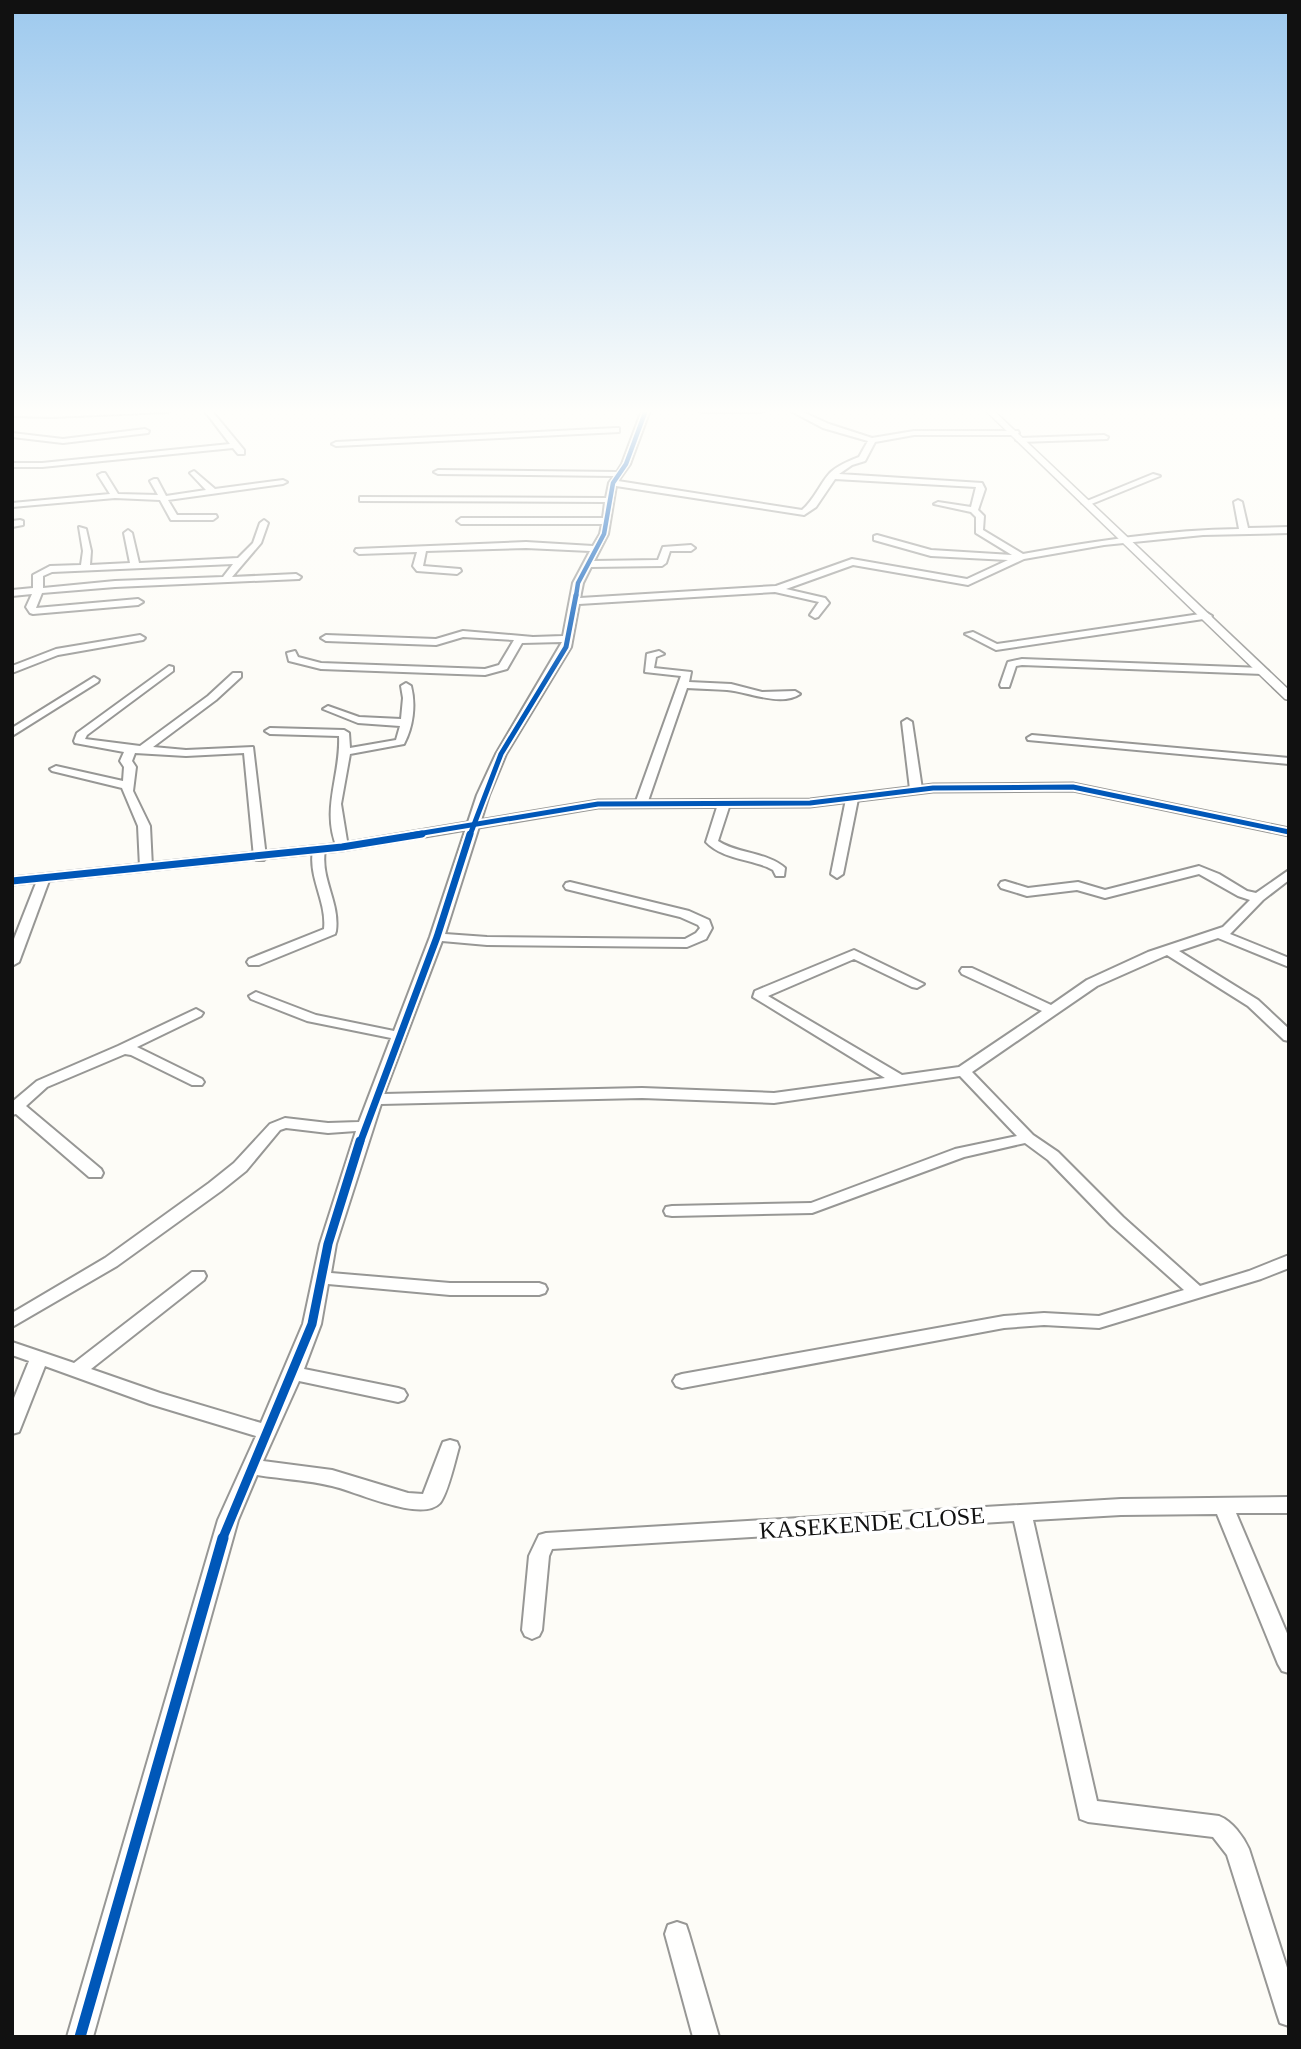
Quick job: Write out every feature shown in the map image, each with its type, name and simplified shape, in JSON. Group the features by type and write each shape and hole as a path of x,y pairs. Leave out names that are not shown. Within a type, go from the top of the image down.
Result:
{"street":[{"path":"168,506 169,513 176,519 214,517"},
{"path":"80,2037 228,1520 312,1324 328,1244 365,1126 378,1099 438,937 471,827 501,754 569,639 578,583 597,549 607,521 608,506"},
{"path":"755,506 804,513 813,506"},
{"path":"942,506 974,510 980,516 978,528 982,534 1021,558"},
{"path":"974,510 975,506"},
{"path":"1090,506 1289,697"},
{"path":"1239,506 1244,530"},
{"path":"461,521 607,521"},
{"path":"226,580 238,561 254,550 261,539 264,523"},
{"path":"82,529 88,551 85,567"},
{"path":"576,601 658,599 777,589 852,562 968,582 1021,558 1104,542 1244,530 1289,530"},
{"path":"128,533 135,564"},
{"path":"877,538 931,554 1021,558"},
{"path":"359,551 535,545 597,549"},
{"path":"588,564 662,563 666,549 691,548"},
{"path":"422,549 417,566 420,569 457,570"},
{"path":"138,602 33,611 31,607 38,591 38,575 42,571 135,564 238,561"},
{"path":"12,593 296,576"},
{"path":"777,589 822,600 824,603 815,615"},
{"path":"970,634 996,647 1207,616"},
{"path":"326,638 436,642 463,634 569,639"},
{"path":"12,670 56,652 140,638"},
{"path":"292,653 293,659 321,666 485,671 503,667 519,640 529,638"},
{"path":"641,804 685,685 686,673 648,668 652,654 659,654"},
{"path":"1005,685 1012,664 1022,662 1263,671"},
{"path":"169,669 79,739 187,754 249,749 260,857"},
{"path":"146,867 142,819 129,796 130,766 126,761 137,749 212,698 237,676"},
{"path":"12,733 94,680"},
{"path":"685,685 731,688 762,695 794,694"},
{"path":"345,751 397,743 407,723 405,712 409,694 406,686"},
{"path":"328,709 358,720 407,723"},
{"path":"907,722 916,789"},
{"path":"270,731 344,733 345,751 335,804 342,847"},
{"path":"1032,738 1289,761"},
{"path":"56,769 128,786"},
{"path":"12,881 342,847 581,806 852,799 916,789 1073,787 1289,832"},
{"path":"837,874 852,799"},
{"path":"724,804 712,842 718,849 767,860 779,868 780,873"},
{"path":"254,962 330,931 332,915 322,886 319,850"},
{"path":"1005,885 1027,892 1078,886 1105,894 1199,870 1207,872 1246,897 1259,897"},
{"path":"378,1099 642,1093 774,1098 963,1071 1092,983 1169,950 1220,934 1259,897 1289,874"},
{"path":"12,962 44,878"},
{"path":"438,937 488,941 663,944 694,941 705,928 704,923 684,914 570,886"},
{"path":"1220,934 1289,963"},
{"path":"1169,950 1253,1003 1289,1037"},
{"path":"899,1080 765,1000 760,993 854,954 918,984"},
{"path":"967,971 1051,1010"},
{"path":"256,996 312,1018 400,1036"},
{"path":"95,1173 15,1108 42,1084 195,1013"},
{"path":"122,1049 135,1051 197,1082"},
{"path":"963,1071 1028,1138 1053,1156 1117,1221 1196,1292"},
{"path":"12,1321 111,1262 215,1187 240,1167 275,1127 285,1123 328,1128 365,1126"},
{"path":"672,1211 812,1208 960,1153 1028,1138"},
{"path":"682,1381 1004,1322 1044,1319 1099,1322 1255,1275 1289,1261"},
{"path":"78,1369 198,1276"},
{"path":"322,1278 450,1289 539,1289"},
{"path":"12,1348 78,1369 156,1399 266,1432"},
{"path":"12,1427 39,1358"},
{"path":"293,1373 398,1395"},
{"path":"251,1467 332,1478 408,1500 426,1502 433,1497 450,1447"},
{"name":"KASEKENDE CLOSE","path":"532,1630 538,1556 546,1541 1121,1507 1289,1505"},
{"path":"1223,1506 1289,1664"},
{"path":"1022,1514 1088,1811 1219,1827 1237,1849 1289,2014"},
{"path":"677,1934 706,2037"}],"cycle path":[{"path":"80,2037 228,1520 312,1324 328,1244 365,1126 437,937 483,795 501,754 566,647 578,583 604,534 609,506"},
{"path":"12,881 342,847 598,804 810,803 933,788 1073,787 1289,832"}]}
